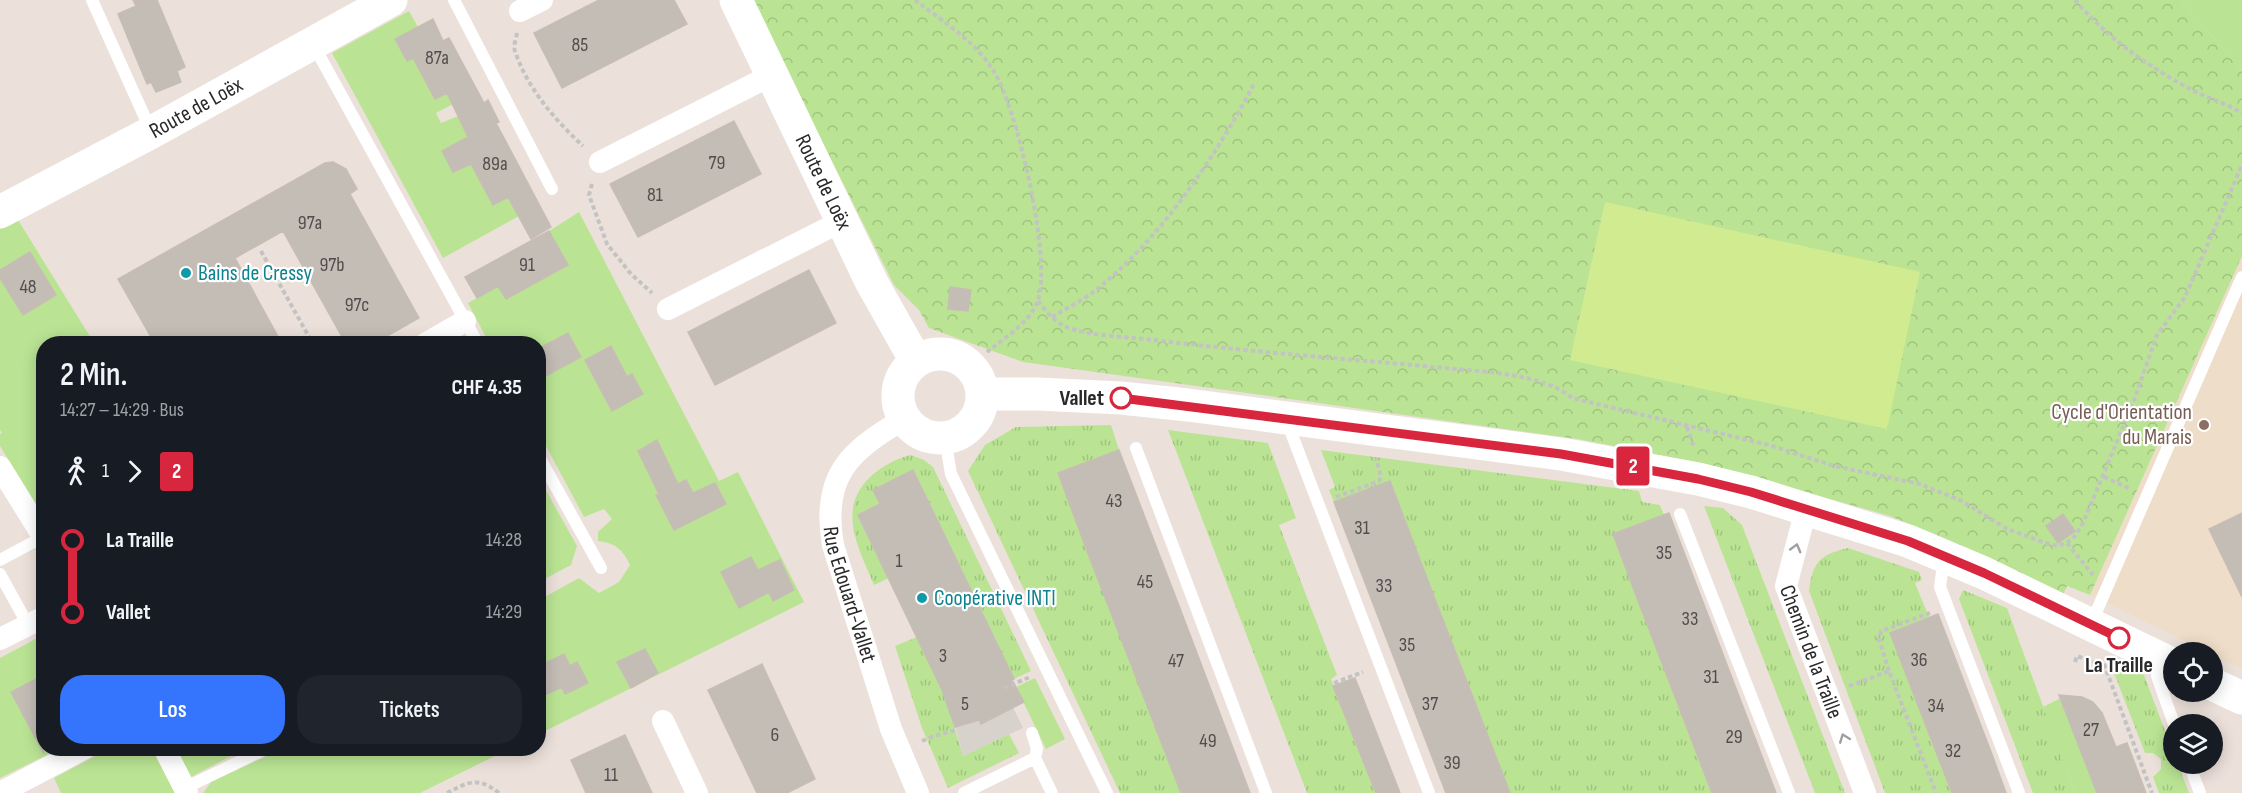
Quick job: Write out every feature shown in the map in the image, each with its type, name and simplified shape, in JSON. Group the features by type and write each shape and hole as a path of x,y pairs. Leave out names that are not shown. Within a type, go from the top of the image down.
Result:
{"street":[{"name":"Route de Loëx","path":"0,212 152,132 391,0"},
{"path":"520,11 542,0"},
{"name":"Route de Loëx","path":"736,0 872,284 916,361"},
{"path":"600,162 772,75"},
{"path":"668,309 842,221"},
{"path":"439,336 465,321"},
{"path":"940,353 955,356 967,363 976,372 983,394 981,408 969,427 958,435 945,438 934,438 920,433 904,419 898,395 900,383 906,371 916,361 940,353"},
{"path":"983,394 1121,398 1561,454 1698,479 1806,509 1890,535 1944,555 2163,660"},
{"name":"Rue Edouard-Vallet","path":"904,419 860,447 843,466 835,484 829,513 833,545 912,791"},
{"path":"0,467 36,526"},
{"name":"Chemin de la Traille","path":"1806,509 1786,586 1864,793"},
{"path":"0,639 36,621"},
{"path":"2223,689 2242,698"},
{"path":"663,721 697,793"},
{"path":"0,793 70,756"},
{"path":"168,756 186,791"}],"lane":[{"path":"92,0 152,132"},
{"path":"453,0 552,189"},
{"path":"313,42 473,336"},
{"path":"2090,625 2242,277"},
{"path":"1286,418 1429,793"},
{"path":"945,438 951,474 1107,793"},
{"path":"1136,448 1266,793"},
{"path":"546,469 601,568"},
{"path":"1680,514 1789,793"},
{"path":"0,560 36,541"},
{"path":"1944,555 1940,587 2019,793"},
{"path":"0,574 36,621"},
{"path":"2163,666 2157,676 2163,693"},
{"path":"1032,733 1037,749 1035,758 1052,793"},
{"path":"186,791 252,756"},
{"path":"964,793 1035,758"},
{"path":"2193,774 2200,793"}],"path":[{"path":"915,0 966,39 993,69 1007,98 1034,204 1041,282 1038,302 1024,321 987,352"},
{"path":"2075,0 2118,42 2153,67 2212,100 2242,113"},
{"path":"1052,317 1091,293 1133,256 1173,209 1202,168 1237,117 1255,82"},
{"path":"1038,302 1064,326 1087,332 1493,373 1527,379 1560,388 1572,398 1769,445 1834,465 1920,484 1962,501 2007,529 2057,546 2067,543 2075,536 2083,523 2133,404 2157,335 2185,297 2242,165"},
{"path":"261,251 309,336"},
{"path":"1319,504 1379,481 1381,477 1377,466"},
{"path":"2104,477 2147,496"},
{"path":"2067,543 2100,584 2107,588"},
{"path":"1919,616 1881,631 1879,639 1936,793"},
{"path":"2075,662 2077,656 2105,667"},
{"path":"2102,658 2152,793"},
{"path":"1827,695 1889,671"},
{"path":"1334,683 1353,675"},
{"path":"1004,688 1024,680"},
{"path":"934,736 956,730"},
{"path":"447,793 466,782 480,782 489,785 498,793"}],"shaded area":[{"name":"Cycle d'Orientation du Marais","path":"2242,256 2242,669 2223,660 2223,642 2187,642 2090,595"},
{"path":"1002,684 1023,728 963,756 955,727 979,720"}],"green space":[{"path":"751,0 2181,0 2242,71 2242,256 2090,595 2067,586 2063,595 1967,548 1890,516 1706,464 1577,439 1023,362 929,328 919,310 894,285"},
{"path":"2181,0 2242,0 2242,71"},
{"path":"409,11 418,27 395,39 407,61 413,58 435,99 451,91 457,102 436,113 441,123 458,116 465,131 475,125 479,131 453,145 471,163 493,205 508,197 519,216 443,258 332,53"},
{"path":"1605,202 1920,272 1887,429 1570,360"},
{"path":"579,212 719,481 738,472 804,602 546,731 546,596 579,578 599,593 619,582 630,565 618,548 610,543 598,541 598,532 612,519 604,509 584,517 546,446 546,336 485,336 468,303 498,286 506,299 567,266 549,231"},
{"path":"15,215 90,336 36,336 36,505 0,446 0,434 2,433 0,430 0,223"},
{"path":"1111,425 1119,450 1058,473 1181,793 1120,793 968,471 985,445 1016,427"},
{"path":"1168,430 1268,443 1296,518 1279,525 1337,675 1331,679 1376,793 1307,793"},
{"path":"1321,450 1639,491 1642,502 1660,505 1664,515 1613,535 1712,793 1510,793 1390,481 1334,502 1329,490 1335,487"},
{"path":"911,455 924,460 933,467 1031,671 1014,679 914,471 874,490 880,504 858,515 889,578 874,585 857,544 852,516 854,503 860,490 874,473 894,461"},
{"path":"546,490 577,546 571,565 546,578"},
{"path":"1704,506 1723,508 1742,525 1845,793 1815,793"},
{"path":"1848,548 1919,572 1922,580 1915,583 1929,617 1890,633 1952,793 1885,793 1809,591 1815,566 1819,561 1830,554"},
{"path":"1963,590 2007,608 2075,793 2033,793 1959,599"},
{"path":"917,637 943,690 963,756 1009,734 1019,753 948,788 922,728 895,646"},
{"path":"36,639 36,756 45,756 0,778 0,658"},
{"path":"2109,660 2144,675 2163,725 2163,774 2182,774 2189,793 2159,793 2153,777 2161,769 2161,759 2153,753 2145,753"},
{"path":"1035,678 1065,739 1046,749 1016,687"},
{"path":"2061,698 2097,793 2075,793 2043,707"},
{"path":"95,756 156,756 176,793 61,793 54,778"},
{"path":"179,756 231,756 191,777"},
{"path":"267,756 495,756 420,793 203,793 211,782"}],"building":[{"path":"133,0 157,0 185,67 177,71 181,82 156,92 151,82 147,84 118,14 136,6"},
{"path":"599,0 674,0 687,24 562,88 534,33"},
{"path":"433,19 443,41 449,38 484,103 488,100 499,122 496,123 551,227 531,239 508,197 493,205 471,164 453,172 442,151 468,137 447,93 435,99 413,58 407,61 395,39"},
{"path":"734,121 761,174 638,237 610,184"},
{"path":"333,162 346,169 357,189 350,194 419,318 387,336 342,336 283,231 235,258 278,336 150,336 118,279 325,163"},
{"path":"549,231 568,265 506,299 498,286 477,298 465,277"},
{"path":"30,252 56,295 23,315 0,278 0,270"},
{"path":"809,270 836,323 715,385 688,332"},
{"path":"950,287 971,290 968,311 948,309"},
{"path":"568,333 581,357 546,376 546,345"},
{"path":"611,346 627,377 632,374 643,394 612,411 585,360"},
{"path":"657,440 678,484 686,480 693,493 715,483 726,504 674,530 656,495 659,494 638,451"},
{"path":"1119,450 1250,793 1181,793 1090,559 1058,473"},
{"path":"913,470 1024,702 981,724 979,720 955,727 942,690 858,515 880,504 873,490"},
{"path":"1390,481 1510,793 1446,793 1334,502"},
{"path":"1669,513 1776,793 1712,793 1637,598 1613,534"},
{"path":"2242,513 2242,597 2209,529"},
{"path":"2063,514 2075,531 2058,543 2046,526"},
{"path":"751,557 758,570 780,560 794,590 773,601 769,592 739,608 721,572"},
{"path":"1938,614 2006,793 1952,793 1890,633"},
{"path":"645,649 658,673 631,688 617,662"},
{"path":"564,654 570,666 577,662 588,683 565,694 562,687 546,694 546,663"},
{"path":"762,664 815,779 787,793 757,793 708,690"},
{"path":"1355,678 1400,793 1376,793 1333,686"},
{"path":"36,679 36,739 11,692"},
{"path":"2059,695 2082,697 2093,702 2102,713 2116,747 2127,743 2146,793 2097,793"},
{"path":"625,735 652,793 586,793 571,760"}],"bus line":[{"name":"2","path":"1121,398 1561,454 1698,479 1751,492 1908,541 1984,573 2119,638"}],"place":[{"name":"Bains de Cressy","path":"186,273"},
{"name":"Vallet","path":"1121,398"},
{"name":"Cycle d'Orientation du Marais","path":"2204,425"},
{"name":"Coopérative INTI","path":"922,598"},
{"name":"La Traille","path":"2119,638"}]}
